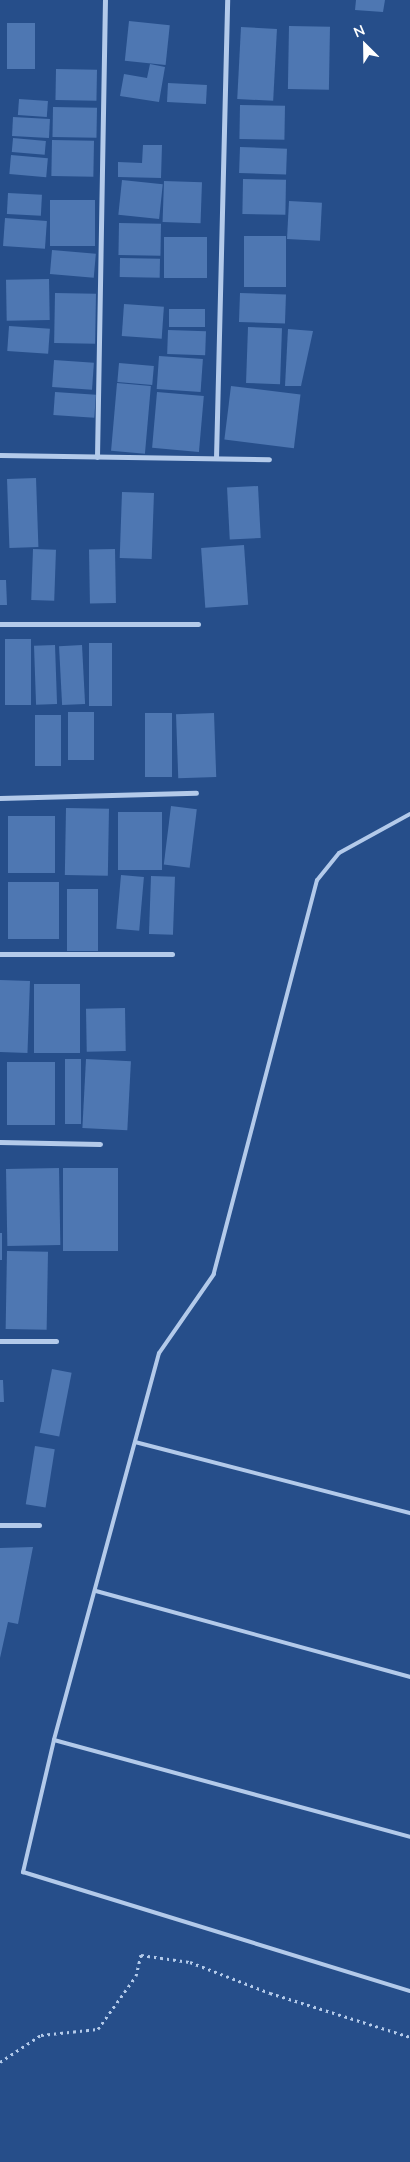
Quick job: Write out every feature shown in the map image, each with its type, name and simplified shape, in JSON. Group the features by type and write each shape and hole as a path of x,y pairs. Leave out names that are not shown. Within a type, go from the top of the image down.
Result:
{"street":[{"path":"97,456 105,0"},
{"path":"216,458 227,0"},
{"path":"0,455 269,459"},
{"path":"0,624 198,624"},
{"path":"0,798 196,793"},
{"path":"0,954 172,954"},
{"path":"0,1142 100,1144"},
{"path":"0,1341 56,1341"},
{"path":"0,1525 39,1525"}],"lane":[{"path":"410,814 339,853 317,880 214,1274 159,1353 96,1591 54,1740 23,1872 410,1991"},
{"path":"135,1442 410,1513"},
{"path":"96,1591 410,1676"},
{"path":"54,1740 410,1838"}],"path":[{"path":"0,2062 41,2036 98,2029 136,1976 141,1955 190,1962 270,1993 410,2037"}],"building":[{"path":"356,0 385,0 383,12 355,10"},
{"path":"129,21 170,25 166,65 125,61"},
{"path":"7,23 35,23 35,69 7,69"},
{"path":"289,26 330,27 329,90 288,89"},
{"path":"241,27 277,29 273,101 237,99"},
{"path":"150,64 165,67 159,102 120,96 124,74 147,78"},
{"path":"56,69 97,70 96,101 55,100"},
{"path":"168,83 207,85 206,104 167,102"},
{"path":"19,99 48,101 47,117 18,115"},
{"path":"240,105 285,106 284,140 239,139"},
{"path":"53,107 97,108 96,138 52,137"},
{"path":"13,117 50,119 49,138 12,136"},
{"path":"13,138 46,141 45,155 12,152"},
{"path":"52,140 94,141 93,177 51,176"},
{"path":"143,145 162,145 161,178 118,177 118,162 142,163"},
{"path":"240,147 287,149 286,175 239,173"},
{"path":"11,155 48,158 46,177 9,174"},
{"path":"243,179 286,180 285,215 242,214"},
{"path":"122,180 163,184 159,219 118,215"},
{"path":"164,181 202,182 201,223 163,222"},
{"path":"8,193 42,195 41,216 7,214"},
{"path":"50,200 95,200 95,246 50,246"},
{"path":"289,201 322,203 320,241 287,239"},
{"path":"5,218 47,221 45,249 3,246"},
{"path":"119,223 161,224 160,256 118,255"},
{"path":"244,236 286,236 286,287 244,287"},
{"path":"164,237 207,237 207,278 164,278"},
{"path":"52,250 96,254 94,278 50,274"},
{"path":"120,258 160,259 160,278 120,277"},
{"path":"49,279 50,320 7,321 6,280"},
{"path":"55,293 96,294 95,344 54,343"},
{"path":"240,293 286,295 285,324 239,322"},
{"path":"124,304 164,307 162,339 122,336"},
{"path":"169,309 205,309 205,327 169,327"},
{"path":"9,326 50,329 48,354 7,351"},
{"path":"248,327 282,328 280,384 246,383"},
{"path":"288,329 313,331 301,386 285,386"},
{"path":"168,330 206,331 205,355 167,354"},
{"path":"159,356 203,359 201,392 157,389"},
{"path":"54,360 94,363 92,390 52,387"},
{"path":"119,363 154,366 152,385 117,382"},
{"path":"117,383 151,386 145,454 111,451"},
{"path":"231,386 300,395 294,448 224,440"},
{"path":"55,392 96,395 94,418 53,415"},
{"path":"157,392 204,396 199,452 152,448"},
{"path":"36,478 38,547 9,548 7,479"},
{"path":"258,486 261,538 230,540 227,488"},
{"path":"122,492 154,493 152,559 120,558"},
{"path":"244,545 248,605 205,608 201,548"},
{"path":"33,549 56,550 54,601 31,600"},
{"path":"89,549 115,549 116,603 90,603"},
{"path":"0,580 6,580 7,605 0,605"},
{"path":"5,639 31,639 31,705 5,705"},
{"path":"89,643 112,643 112,706 89,706"},
{"path":"55,645 57,704 36,705 34,646"},
{"path":"82,645 85,704 62,705 59,646"},
{"path":"68,712 94,712 94,760 68,760"},
{"path":"145,713 172,713 172,777 145,777"},
{"path":"214,713 216,777 178,778 176,714"},
{"path":"35,715 61,715 61,766 35,766"},
{"path":"171,806 197,809 190,868 164,865"},
{"path":"66,808 109,809 108,876 65,875"},
{"path":"118,812 162,812 162,870 118,870"},
{"path":"8,816 55,816 55,873 8,873"},
{"path":"121,875 144,877 139,931 116,929"},
{"path":"151,876 175,877 173,935 149,934"},
{"path":"8,882 59,882 59,939 8,939"},
{"path":"67,889 98,889 98,951 67,951"},
{"path":"0,980 30,981 27,1053 0,1052"},
{"path":"34,984 80,984 80,1053 34,1053"},
{"path":"125,1008 126,1051 87,1052 86,1009"},
{"path":"65,1059 81,1059 81,1124 65,1124"},
{"path":"86,1059 131,1061 127,1130 82,1128"},
{"path":"7,1062 55,1062 55,1125 7,1125"},
{"path":"59,1168 60,1245 7,1246 6,1169"},
{"path":"63,1168 118,1168 118,1251 63,1251"},
{"path":"0,1233 2,1233 2,1260 0,1260"},
{"path":"7,1251 48,1252 47,1330 6,1329"},
{"path":"52,1369 72,1373 59,1437 40,1433"},
{"path":"0,1380 3,1380 4,1402 0,1402"},
{"path":"35,1446 55,1449 46,1507 26,1504"},
{"path":"33,1547 18,1624 8,1622 0,1658 0,1548"}]}
